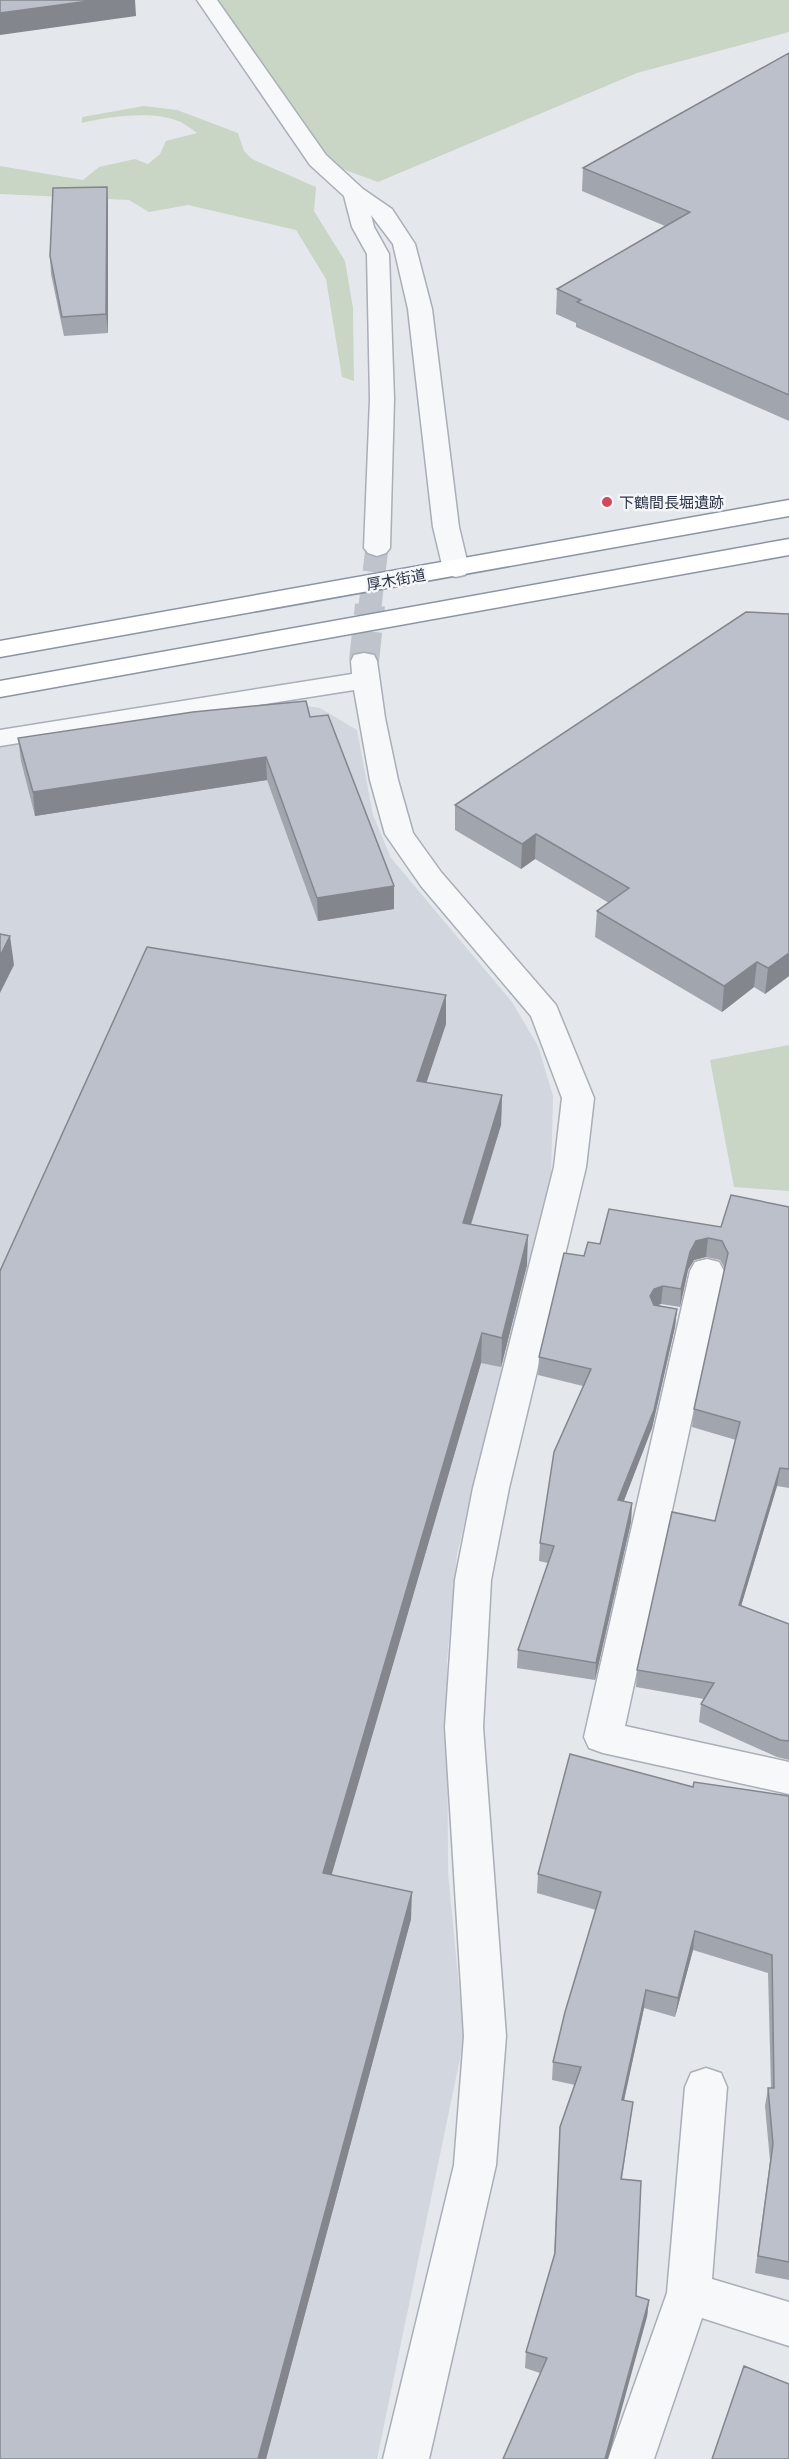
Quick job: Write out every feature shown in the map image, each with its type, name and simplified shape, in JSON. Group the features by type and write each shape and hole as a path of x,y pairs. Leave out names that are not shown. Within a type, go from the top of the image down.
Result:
{"highway":[{"name":"厚木街道","path":"0,649 784,514"},
{"path":"0,689 789,547"}],"street":[{"path":"207,0 318,160 355,194 384,214 404,244 420,309 446,527 456,569"},
{"path":"355,194 363,227 378,254 382,399 377,548"},
{"path":"0,738 365,670 384,780 399,834 431,879 545,1012 578,1098 570,1167 491,1488 473,1580 464,1726 472,1871 485,2036 475,2165 406,2459"},
{"path":"707,1271 603,1737 789,1778"},
{"path":"631,2459 689,2293 706,2087"},
{"path":"689,2293 789,2324"}],"shaded area":[{"path":"293,704 320,708 357,730 373,815 391,858 512,1002 538,1046 553,1096 551,1175 457,1554 447,1661 448,1872 464,2039 377,2459 0,2459 0,746"}],"green space":[{"path":"207,0 789,0 789,32 637,73 378,182 318,160"},
{"path":"144,106 177,110 238,133 244,151 252,159 316,187 314,211 345,261 353,308 354,381 342,377 326,279 296,230 188,205 149,212 129,200 0,194 0,166 83,180 99,167 135,159 148,164 160,154 166,141 197,133 181,122 158,116 118,116 82,123 82,117"},
{"path":"789,1045 789,1191 734,1187 710,1060"}],"building":[{"path":"0,0 96,0 0,13"},
{"path":"789,53 789,395 577,302 581,300 557,289 690,212 583,168"},
{"path":"107,187 106,314 62,317 50,256 53,188"},
{"path":"746,612 789,614 789,953 768,968 757,962 724,986 597,911 629,888 536,834 522,844 455,805"},
{"path":"306,701 310,717 328,715 394,886 317,898 266,757 33,792 18,738 193,712"},
{"path":"0,934 10,936 0,956"},
{"path":"147,947 446,995 417,1081 502,1095 463,1223 528,1235 502,1338 482,1333 323,1873 412,1892 258,2459 0,2459 0,1271"},
{"path":"731,1195 789,1207 789,1469 780,1468 739,1605 789,1624 789,1741 780,1740 701,1704 714,1683 637,1670 672,1512 715,1521 740,1422 694,1409 728,1253 722,1241 708,1238 696,1241 690,1252 681,1289 663,1286 654,1289 650,1296 654,1305 677,1309 654,1410 618,1500 632,1503 596,1663 518,1650 554,1546 540,1543 554,1452 591,1369 539,1357 564,1253 584,1256 588,1242 600,1244 609,1209 721,1227"},
{"path":"570,1754 693,1787 694,1782 789,1796 789,2262 758,2256 773,2144 768,2088 774,2088 772,1955 695,1931 678,1998 646,1990 622,2100 633,2102 621,2179 641,2181 636,2296 649,2300 605,2459 503,2459 547,2358 526,2352 555,2253 560,2127 581,2067 553,2062 565,2012 601,1892 538,1874"},
{"path":"744,2366 789,2384 789,2459 712,2459"}],"tunnel":[{"path":"370,606 377,548"},
{"path":"364,661 370,605"}],"place":[{"name":"下鶴間長堀遺跡","path":"607,502"}]}
